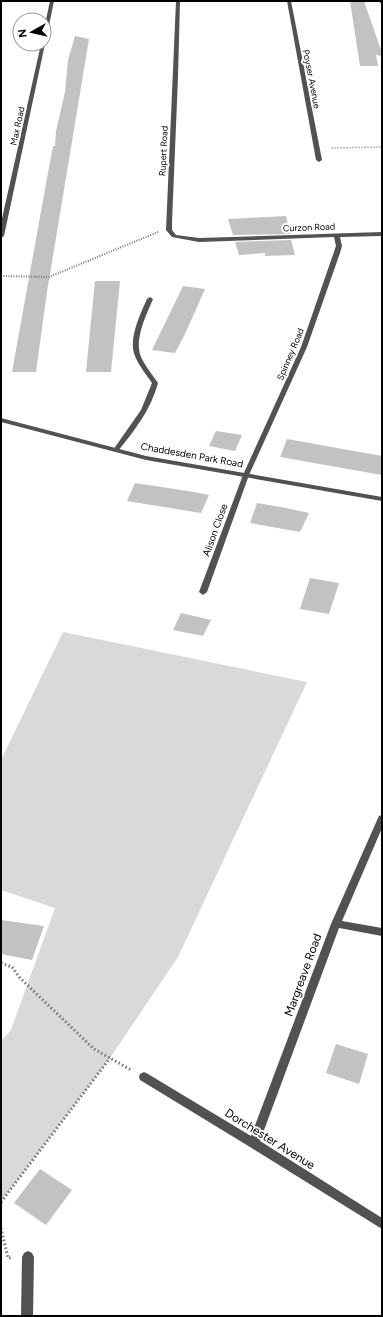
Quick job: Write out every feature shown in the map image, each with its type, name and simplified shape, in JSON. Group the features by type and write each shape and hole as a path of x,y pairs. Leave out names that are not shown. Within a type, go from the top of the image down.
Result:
{"street":[{"path":"50,12 52,1"},
{"name":"Rupert Road","path":"169,230 178,1"},
{"name":"Poyser Avenue","path":"289,1 319,160"},
{"name":"Max Road","path":"1,236 41,52"},
{"name":"Curzon Road","path":"169,230 174,236 199,240 382,234"},
{"name":"Spinney Road","path":"246,475 304,347 337,253 339,246 337,236"},
{"path":"116,450 138,421 152,396 155,384 138,359 136,352 140,330 150,299"},
{"name":"Chaddesden Park Road","path":"1,420 146,458 382,499"},
{"name":"Alison Close","path":"203,592 246,475"},
{"name":"Margreave Road","path":"254,1143 336,924 382,818"},
{"path":"336,924 382,932"},
{"name":"Dorchester Avenue","path":"144,1077 254,1143 382,1224"},
{"path":"27,1316 28,1257"}],"path":[{"path":"317,148 382,147"},
{"path":"1,276 48,277 158,232 169,230"},
{"path":"1,963 12,967 20,978 94,1048 144,1077"},
{"path":"1,1202 110,1058"},
{"path":"1,1228 8,1258 28,1257"}],"shaded area":[{"path":"63,632 307,682 178,957 110,1058 1,1202 1,1041 11,1030 55,908 1,890 1,760"}],"building":[{"path":"350,1 364,1 382,53 382,56 376,55 378,66 360,66"},
{"path":"75,36 89,39 47,292 36,372 12,372 49,167 53,146 55,146 56,131 65,92 68,60"},
{"path":"286,216 290,234 233,235 228,219"},
{"path":"291,240 295,255 265,256 265,253 239,255 235,242"},
{"path":"95,281 120,281 111,372 86,372"},
{"path":"183,286 205,289 185,334 175,353 152,350"},
{"path":"216,431 242,435 235,451 209,446"},
{"path":"287,439 382,456 382,475 280,457"},
{"path":"135,483 209,495 201,513 127,501"},
{"path":"257,503 309,513 300,532 250,523"},
{"path":"310,578 339,583 329,614 300,609"},
{"path":"181,613 211,620 203,636 173,630"},
{"path":"1,920 44,926 32,960 1,954"},
{"path":"336,1044 368,1054 359,1084 326,1073"},
{"path":"40,1169 72,1190 46,1225 14,1203"}]}
